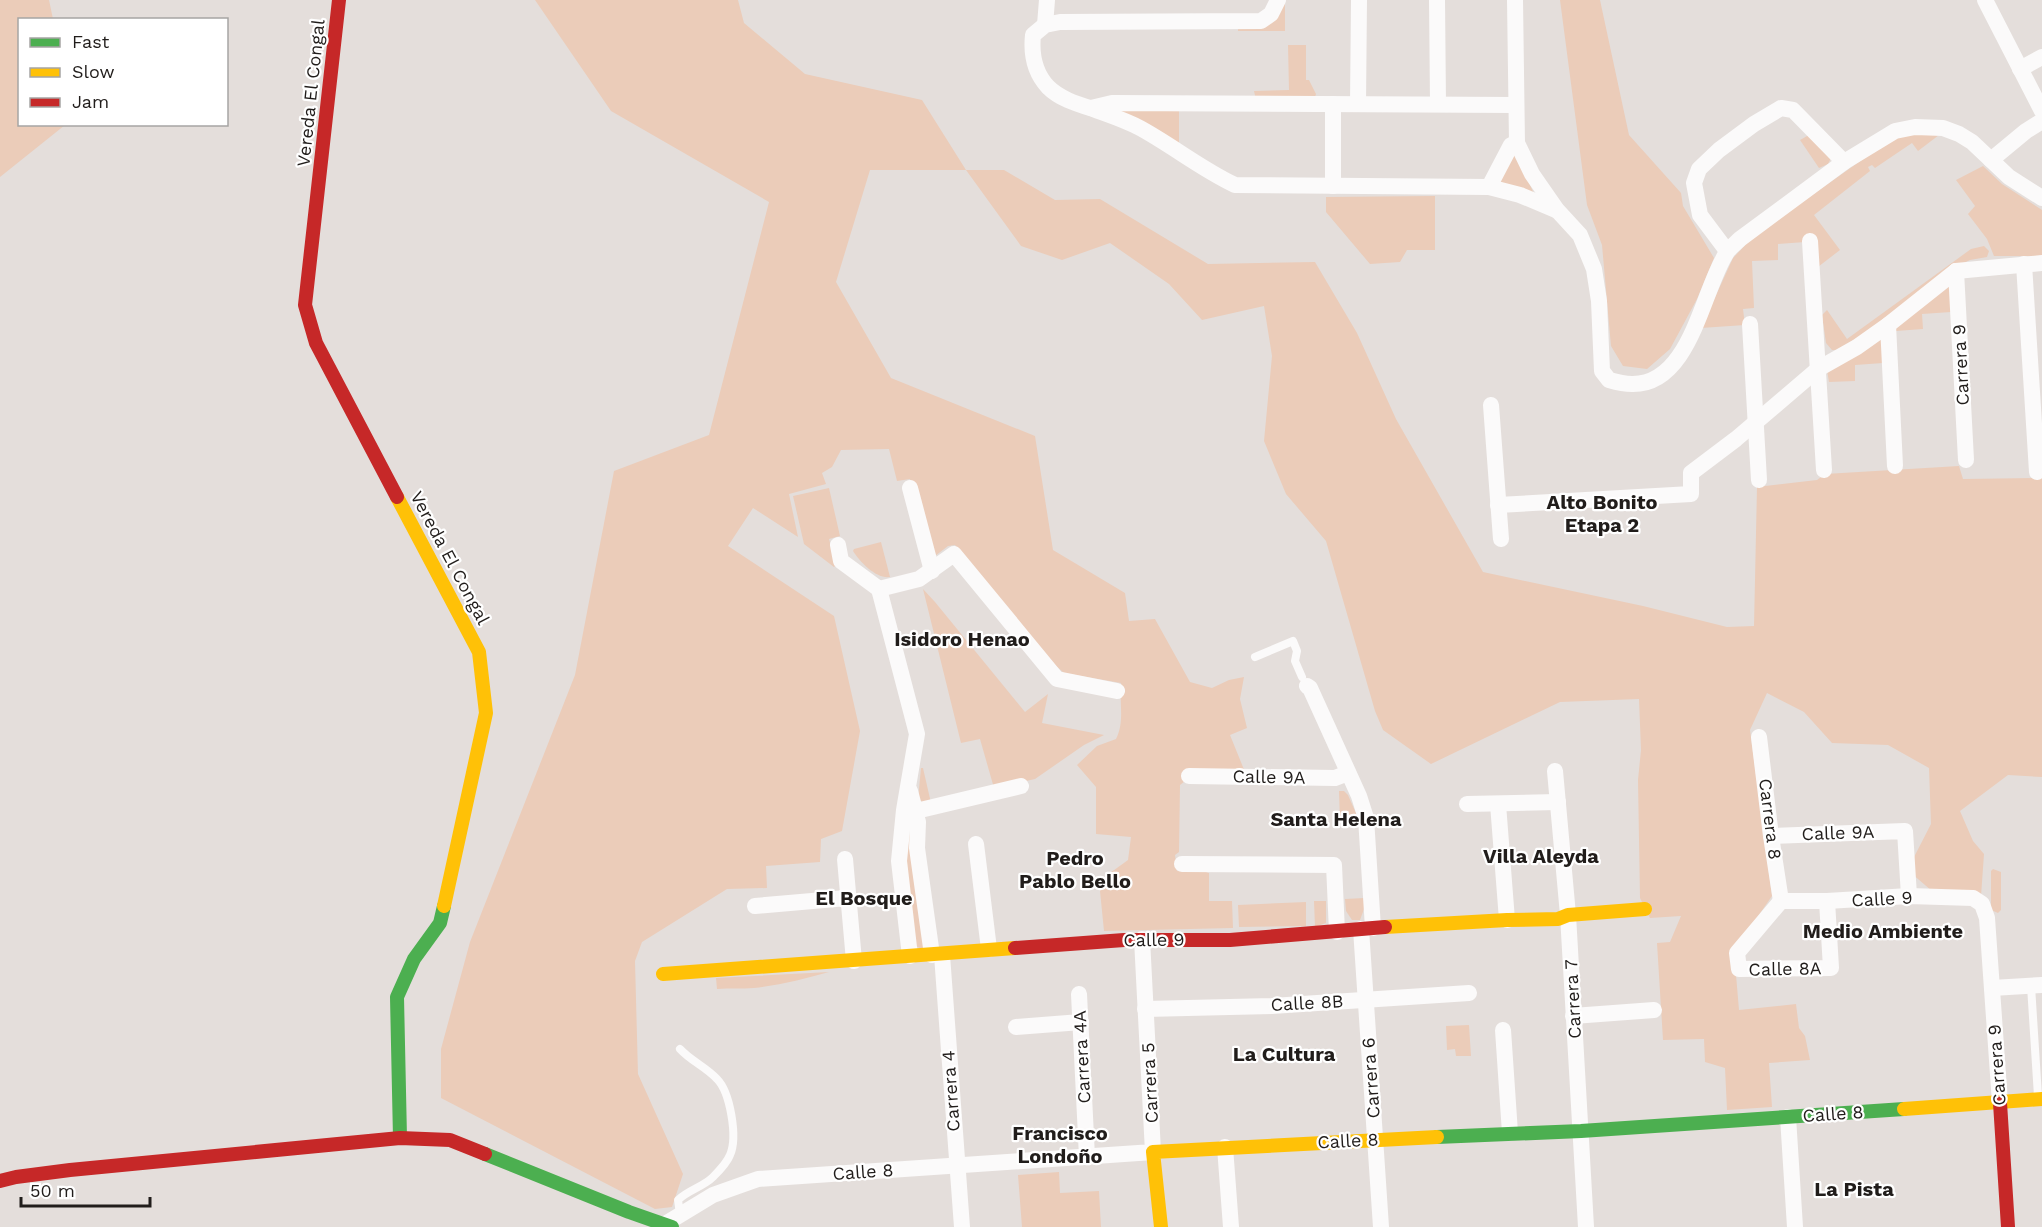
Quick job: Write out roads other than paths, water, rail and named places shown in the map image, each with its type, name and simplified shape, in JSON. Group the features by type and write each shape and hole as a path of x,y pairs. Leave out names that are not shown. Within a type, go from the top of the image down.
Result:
{"street":[{"name":"Vereda El Congal","path":"339,0 305,304 315,343 479,652 486,713 440,923 414,959 397,997 400,1138"},
{"path":"1045,25 1047,0"},
{"path":"1278,0 1271,14 1261,21 1060,22 1045,25 1033,36 1031,53 1038,72 1048,88 1068,101 1138,127 1209,173 1235,185 1489,187 1520,195 1557,210"},
{"path":"1358,104 1359,0"},
{"path":"1437,0 1438,104"},
{"path":"1515,0 1517,143 1532,174 1557,210 1580,235 1594,269 1599,301 1602,370 1609,380 1632,384 1650,380 1668,370 1696,323 1727,251 1844,162 1895,131 1915,127 1943,128 1959,134 1972,142 2009,177 2042,198"},
{"path":"1991,2 2020,69 2040,100"},
{"path":"2020,69 2042,57"},
{"path":"1090,108 1112,103 1515,105"},
{"path":"1333,104 1333,186"},
{"path":"1727,251 1700,215 1694,183 1699,169 1719,150 1754,124 1781,108 1793,110 1844,162"},
{"path":"1991,160 2042,121"},
{"path":"1489,187 1511,145 1517,143"},
{"path":"1810,241 1824,470"},
{"path":"1498,505 1691,494 1691,472 1755,423 1818,369 1888,325 1956,271 2042,263"},
{"path":"2024,264 2037,472"},
{"name":"Carrera 9","path":"1956,271 1966,460"},
{"path":"1750,324 1759,480"},
{"path":"1888,325 1895,466"},
{"path":"1491,405 1501,539"},
{"path":"910,488 932,571"},
{"path":"838,545 841,561 879,589 919,579 954,554 1056,679 1117,691"},
{"name":"Carrera 4","path":"879,589 917,734 904,810 899,861 910,956"},
{"name":"Carrera 6","path":"1305,681 1359,796 1366,818 1366,1000 1381,1227"},
{"name":"Carrera 8","path":"1759,737 1781,901"},
{"name":"Carrera 7","path":"1555,771 1568,915 1586,1227"},
{"name":"Calle 9A","path":"1189,776 1335,778 1348,773"},
{"path":"916,811 1021,786"},
{"name":"Carrera 4","path":"909,787 918,822 917,848 937,955 962,1227"},
{"path":"1467,804 1558,802"},
{"path":"1498,804 1507,920"},
{"name":"Calle 9A","path":"1771,836 1905,831 1909,896"},
{"path":"976,844 989,949"},
{"path":"845,859 854,961"},
{"path":"1182,864 1334,865 1336,932"},
{"name":"Calle 9","path":"1781,901 1909,896 1973,898 1982,904"},
{"path":"755,906 847,898"},
{"name":"Calle 8A","path":"1781,901 1737,953 1739,969 1831,968 1827,901"},
{"name":"Carrera 9","path":"1982,904 1987,918 2008,1227"},
{"name":"Calle 9","path":"663,974 1142,939 1230,940 1367,928 1558,919 1568,915 1645,909"},
{"name":"Carrera 5","path":"1142,939 1152,1152 1161,1227"},
{"path":"1992,988 2037,985"},
{"name":"Calle 8B","path":"1146,1009 1366,1000 1469,993"},
{"name":"Carrera 4A","path":"1079,994 1088,1157"},
{"path":"1573,1016 1654,1010"},
{"path":"1017,1027 1081,1022"},
{"path":"1503,1030 1510,1133"},
{"name":"Calle 8","path":"669,1222 713,1194 758,1179 1225,1147 1581,1131 2040,1099"},
{"path":"1788,1117 1795,1227"},
{"path":"0,1181 70,1170 400,1138 450,1140 628,1212 669,1222"},
{"path":"1225,1147 1231,1227"}],"lane":[{"path":"1255,657 1293,641 1297,651 1295,661 1305,681"},
{"path":"2037,985 2040,1099"},
{"path":"669,1222 678,1200 711,1179 730,1157 733,1148 730,1110 724,1088 717,1079 680,1049"}],"district":[{"name":"Alto Bonito Etapa 2","path":"1602,514"},
{"name":"Isidoro Henao","path":"962,639"},
{"name":"Santa Helena","path":"1336,819"},
{"name":"Villa Aleyda","path":"1541,856"},
{"name":"Pedro Pablo Bello","path":"1075,870"},
{"name":"El Bosque","path":"864,898"},
{"name":"Medio Ambiente","path":"1883,931"},
{"name":"La Cultura","path":"1284,1054"},
{"name":"Francisco Londoño","path":"1060,1144"},
{"name":"La Pista","path":"1854,1189"}]}
